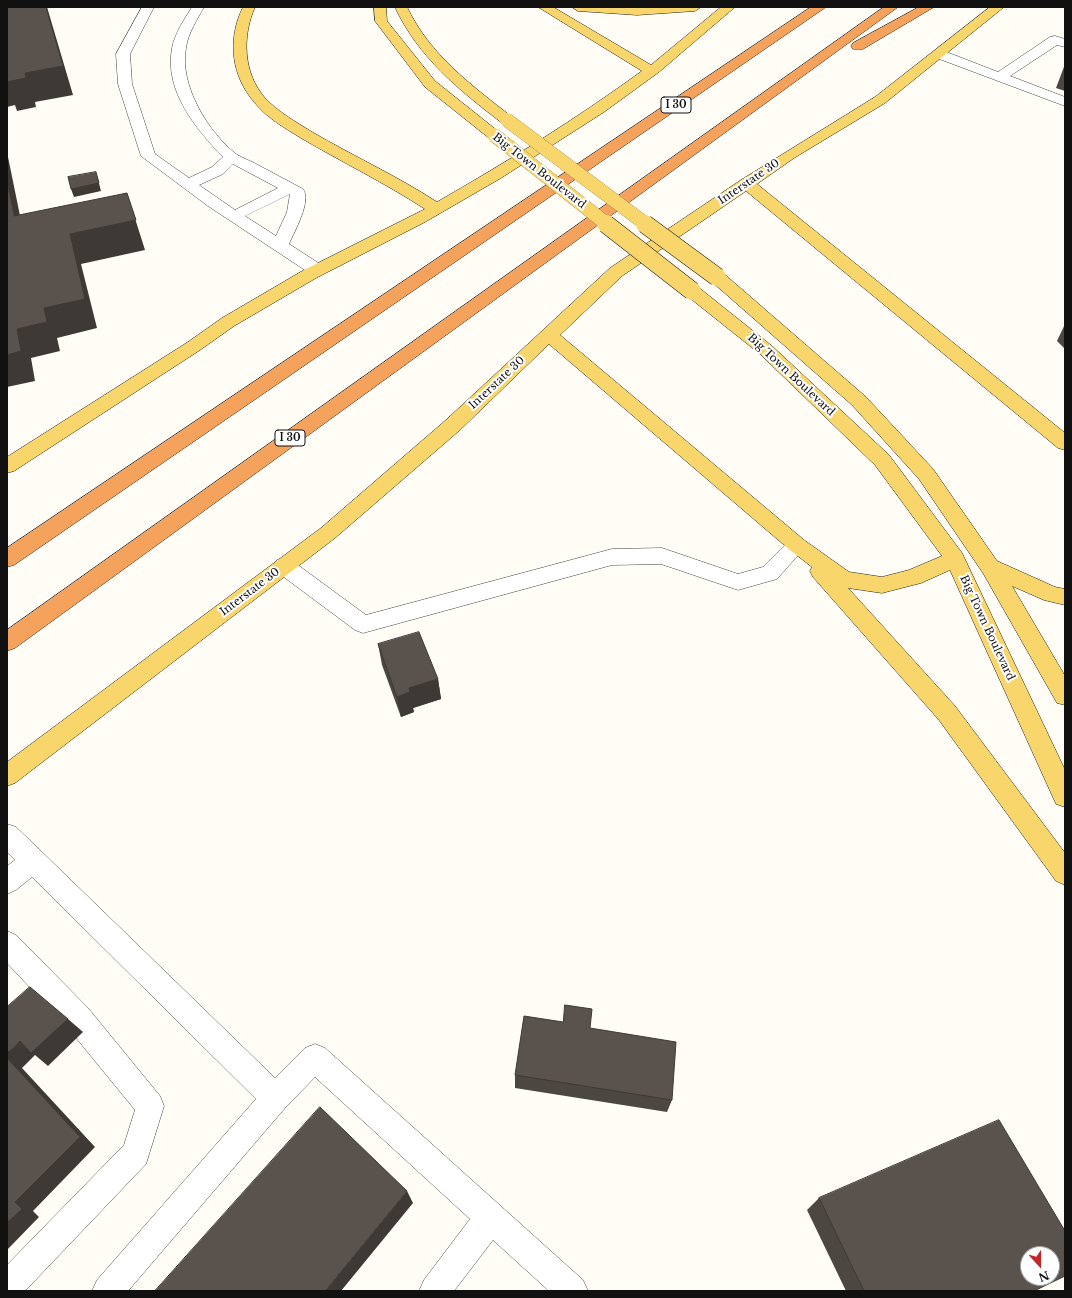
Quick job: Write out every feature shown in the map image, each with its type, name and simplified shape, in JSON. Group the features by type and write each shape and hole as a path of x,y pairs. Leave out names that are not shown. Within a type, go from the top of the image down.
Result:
{"highway":[{"name":"I 30","path":"7,559 820,7"},
{"name":"I 30","path":"7,642 573,234 777,91 892,7"},
{"path":"777,91 928,7"}],"main road":[{"path":"249,7 241,26 239,40 241,64 247,83 260,101 296,129 362,167 394,182 436,209"},
{"name":"Big Town Boulevard","path":"380,7 381,21 430,84 766,350 882,460 955,559 1065,796"},
{"name":"Big Town Boulevard","path":"401,7 421,41 454,80 716,277 776,327 859,401 926,474 990,568 1065,696"},
{"path":"544,7 594,39 651,71"},
{"path":"578,7 628,13 656,12 695,7"},
{"path":"7,466 228,322 317,270 436,209 496,175 599,109 651,71 713,18 729,7"},
{"name":"Interstate 30","path":"7,776 328,533 453,425 548,334 616,272 746,183 880,100 998,7"},
{"path":"746,183 1065,443"},
{"path":"548,334 797,545 844,579 882,585 914,577 955,559"},
{"path":"797,545 947,712 1065,873"},
{"path":"990,568 1051,594 1065,597"}],"lane":[{"path":"148,7 123,54 125,84 148,156 214,203 317,270"},
{"path":"198,7 184,30 178,50 177,69 180,87 188,103 205,129 231,157 298,192 299,197 280,246"},
{"path":"1000,77 1055,40 1065,43"},
{"path":"939,54 1065,102"},
{"path":"188,184 216,171 227,164 231,157"},
{"path":"234,216 290,188"},
{"path":"284,566 363,624 612,556 662,556 738,582 770,573 797,545"},
{"path":"7,835 275,1098"},
{"path":"7,882 33,860"},
{"path":"7,944 78,1018 150,1106 136,1154 7,1287"},
{"path":"108,1291 275,1098 315,1058 572,1291"},
{"path":"435,1291 491,1217"}],"building":[{"path":"7,7 46,7 63,66 25,73 26,78 7,82"},
{"path":"96,172 99,183 71,189 68,177"},
{"path":"7,181 14,216 127,193 136,220 70,234 85,299 44,308 47,322 17,329 21,351 7,355"},
{"path":"419,632 438,679 409,688 410,692 397,697 378,644"},
{"path":"30,987 68,1019 31,1053 20,1041 7,1053 7,1007"},
{"path":"565,1005 592,1009 590,1028 676,1042 672,1100 515,1075 524,1016 563,1022"},
{"path":"7,1058 80,1137 15,1202 22,1209 7,1223"},
{"path":"320,1107 407,1191 325,1291 155,1291"},
{"path":"999,1120 1065,1231 1065,1276 1060,1278 1060,1246 1020,1246 1020,1286 1044,1286 1034,1291 864,1291 819,1198"}]}
